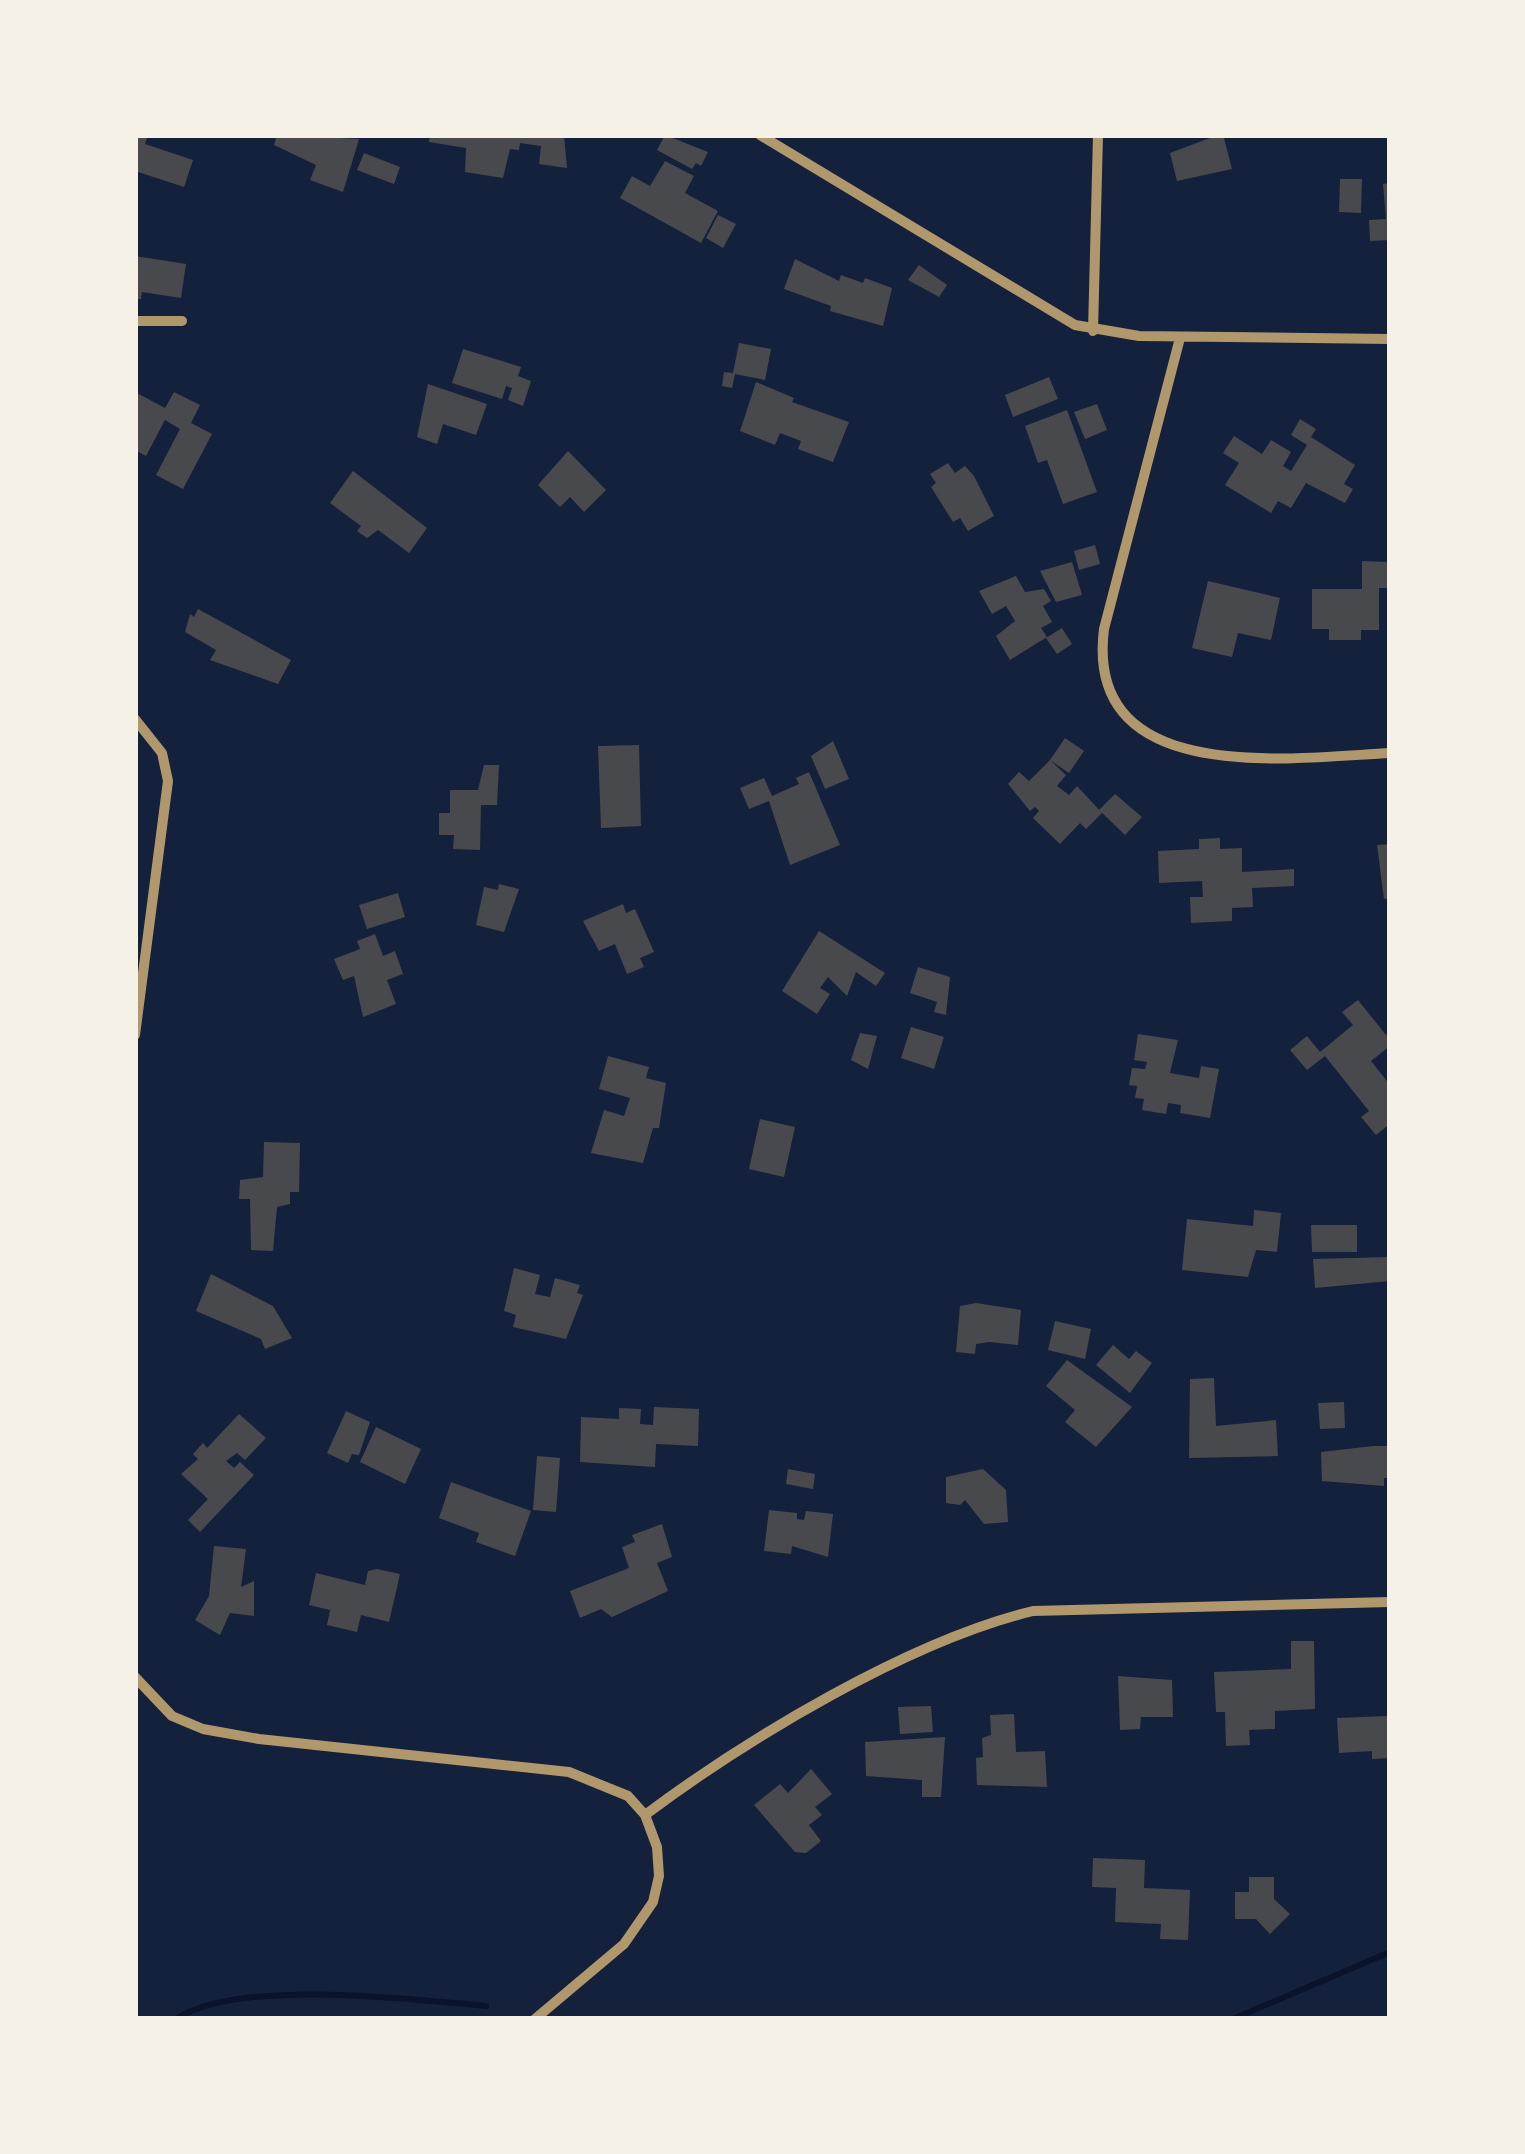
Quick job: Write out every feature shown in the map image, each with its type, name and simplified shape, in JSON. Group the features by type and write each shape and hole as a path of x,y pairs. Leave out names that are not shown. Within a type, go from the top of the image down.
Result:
{"street":[{"path":"760,135 1075,326 1180,338 1390,339"},
{"path":"1093,331 1098,135"},
{"path":"135,321 182,321"},
{"path":"1180,338 1104,629 1102,654 1112,697 1141,729 1182,751 1212,756 1390,753"},
{"path":"135,719 162,753 168,781 135,1035"},
{"path":"644,1815 857,1684 938,1640 983,1623 1034,1611 1390,1602"},
{"path":"135,1677 172,1716 203,1729 569,1772 604,1782 644,1815 657,1847 659,1876 653,1903 624,1944 535,2019"}],"building":[{"path":"135,135 147,138 145,144 193,160 184,187 135,171"},
{"path":"277,135 359,139 343,192 310,180 316,165 274,145"},
{"path":"430,135 564,135 567,168 539,164 541,146 520,143 519,150 510,149 503,178 465,172 466,148 429,142"},
{"path":"665,135 708,152 701,166 696,163 692,169 657,150"},
{"path":"1210,138 1224,138 1232,169 1177,181 1170,153"},
{"path":"364,153 400,167 394,184 357,170"},
{"path":"665,161 694,176 685,193 718,211 701,243 620,198 632,176 650,186"},
{"path":"1340,179 1362,179 1361,213 1339,212"},
{"path":"1390,183 1390,240 1370,241 1369,220 1386,219 1383,184"},
{"path":"718,215 736,224 723,248 706,238"},
{"path":"135,256 186,264 181,298 142,292 141,299 135,299"},
{"path":"795,259 839,281 841,275 863,283 865,278 892,288 883,326 830,311 831,306 784,289"},
{"path":"919,265 947,285 939,297 908,280"},
{"path":"739,343 771,349 765,380 735,374 732,388 722,386 724,372 733,373"},
{"path":"463,349 521,367 518,376 531,381 523,406 508,400 512,388 506,386 502,399 452,383"},
{"path":"1049,377 1058,399 1013,417 1005,395"},
{"path":"756,382 794,398 792,402 849,422 833,462 798,449 801,441 780,433 775,445 740,431"},
{"path":"428,384 487,404 476,435 443,424 437,444 417,437"},
{"path":"135,392 165,408 174,392 200,405 191,423 212,434 183,489 156,475 180,429 165,420 146,456 135,450"},
{"path":"1097,404 1107,430 1085,439 1074,412"},
{"path":"1067,410 1097,492 1063,504 1047,460 1038,463 1025,426"},
{"path":"1300,419 1316,429 1311,437 1355,465 1344,484 1353,489 1345,503 1306,483 1291,508 1278,501 1271,513 1225,485 1239,463 1223,453 1234,436 1262,454 1271,440 1291,452 1283,466 1291,471 1307,445 1291,435"},
{"path":"568,451 606,490 584,512 570,497 560,507 538,485"},
{"path":"948,463 955,473 965,466 974,476 994,516 968,531 960,518 953,522 931,487 936,483 930,474"},
{"path":"353,471 427,528 409,553 378,530 367,538 357,531 361,526 330,503"},
{"path":"1095,545 1100,564 1079,570 1074,551"},
{"path":"1362,561 1389,562 1389,588 1379,588 1379,630 1361,630 1361,640 1329,640 1329,629 1312,629 1312,589 1362,589"},
{"path":"1072,562 1082,595 1056,602 1040,571"},
{"path":"1016,576 1025,592 1044,589 1051,601 1043,606 1052,622 1041,628 1047,637 1010,660 996,636 1015,621 1006,606 992,614 979,591"},
{"path":"1208,581 1280,598 1271,640 1238,633 1232,657 1192,648"},
{"path":"198,609 291,660 278,684 210,660 216,650 185,632 190,614 194,617"},
{"path":"1062,628 1072,644 1057,654 1046,638"},
{"path":"1065,738 1084,751 1069,773 1050,760"},
{"path":"833,741 849,779 825,789 811,756"},
{"path":"639,745 641,826 601,828 598,746"},
{"path":"1050,760 1066,775 1057,786 1069,795 1077,786 1102,813 1086,829 1080,823 1060,844 1033,818 1039,811 1035,807 1030,811 1008,784 1019,772 1029,781"},
{"path":"484,765 499,765 497,805 481,805 480,850 453,849 454,835 439,835 439,813 450,813 450,790 478,790"},
{"path":"809,772 840,845 790,865 769,801 749,809 740,788 764,778 772,796 799,784 796,778"},
{"path":"1115,794 1142,817 1125,835 1099,810"},
{"path":"1220,838 1220,849 1242,848 1242,872 1294,869 1294,886 1252,888 1253,907 1232,908 1232,921 1191,923 1190,897 1203,897 1202,881 1159,883 1158,851 1199,849 1199,839"},
{"path":"1390,844 1390,898 1384,899 1377,845"},
{"path":"499,884 519,889 504,932 476,925 484,887 498,890"},
{"path":"398,893 405,917 367,929 359,905"},
{"path":"623,904 626,913 635,909 654,952 640,958 644,967 627,974 615,944 599,951 583,921"},
{"path":"819,931 885,973 876,986 856,972 847,996 828,977 820,988 830,994 817,1014 782,991"},
{"path":"375,934 383,956 395,951 403,974 387,980 396,1004 363,1017 354,976 343,980 334,959 360,949 357,941"},
{"path":"918,967 950,977 946,1015 934,1012 937,1002 910,993"},
{"path":"1358,1000 1386,1035 1390,1032 1390,1046 1371,1061 1390,1085 1390,1124 1376,1135 1361,1117 1369,1111 1325,1056 1307,1070 1290,1050 1307,1036 1320,1052 1353,1025 1342,1012"},
{"path":"911,1027 944,1037 934,1069 901,1058"},
{"path":"860,1033 877,1036 868,1069 851,1060"},
{"path":"1138,1034 1178,1040 1170,1073 1199,1078 1201,1066 1219,1069 1210,1118 1180,1113 1181,1105 1168,1103 1166,1114 1142,1110 1144,1099 1135,1098 1137,1086 1129,1085 1132,1068 1145,1069 1147,1062 1134,1060"},
{"path":"608,1056 649,1067 646,1078 666,1083 659,1128 653,1128 643,1163 591,1153 604,1110 624,1116 630,1098 599,1089"},
{"path":"760,1119 795,1127 784,1177 749,1169"},
{"path":"264,1142 300,1143 299,1192 290,1192 290,1204 277,1207 273,1251 251,1250 250,1199 239,1199 240,1180 263,1177"},
{"path":"1254,1210 1281,1213 1277,1252 1256,1250 1248,1277 1182,1270 1187,1219 1253,1226"},
{"path":"1311,1225 1357,1225 1357,1252 1312,1252"},
{"path":"1390,1257 1390,1281 1315,1288 1313,1259"},
{"path":"514,1268 540,1275 535,1294 550,1297 555,1278 580,1285 577,1293 583,1295 566,1339 513,1327 516,1315 504,1311"},
{"path":"211,1274 273,1306 292,1338 265,1349 261,1339 196,1311"},
{"path":"976,1303 1021,1310 1018,1345 989,1342 976,1344 975,1354 956,1352 960,1306"},
{"path":"1055,1321 1091,1329 1085,1359 1048,1350"},
{"path":"1113,1345 1129,1359 1136,1351 1152,1363 1130,1393 1096,1365"},
{"path":"1067,1360 1132,1407 1096,1447 1065,1422 1075,1410 1046,1386"},
{"path":"1214,1378 1216,1426 1276,1420 1278,1456 1189,1458 1190,1379"},
{"path":"1344,1402 1345,1428 1320,1429 1318,1403"},
{"path":"654,1407 699,1409 698,1446 656,1444 655,1467 580,1462 581,1417 619,1419 619,1408 641,1409 640,1424 653,1425"},
{"path":"346,1411 370,1422 359,1455 352,1454 348,1463 327,1453"},
{"path":"239,1414 266,1438 245,1460 237,1453 226,1461 234,1468 240,1462 254,1475 200,1532 188,1520 208,1499 181,1474 198,1459 193,1454 203,1443 207,1448"},
{"path":"376,1427 421,1449 405,1484 360,1462"},
{"path":"1390,1446 1390,1478 1384,1478 1384,1486 1322,1481 1321,1452"},
{"path":"537,1456 560,1458 556,1512 533,1510"},
{"path":"788,1469 815,1474 813,1489 786,1484"},
{"path":"983,1469 1006,1490 1008,1522 984,1524 965,1500 960,1505 946,1503 946,1477"},
{"path":"451,1482 531,1511 515,1556 476,1542 479,1533 439,1518"},
{"path":"769,1510 797,1513 797,1519 804,1520 806,1511 833,1514 828,1557 792,1546 791,1554 764,1551"},
{"path":"662,1524 672,1557 657,1563 668,1591 612,1617 601,1609 580,1618 570,1591 629,1568 622,1547 635,1542 632,1535"},
{"path":"214,1546 246,1549 241,1587 254,1581 254,1616 230,1613 220,1635 195,1620 209,1596"},
{"path":"368,1571 400,1574 389,1622 361,1615 357,1632 327,1625 330,1610 309,1605 316,1573 365,1585"},
{"path":"1291,1641 1314,1641 1315,1709 1275,1711 1275,1729 1249,1730 1250,1745 1226,1746 1225,1712 1216,1712 1214,1672 1291,1669"},
{"path":"1118,1676 1172,1680 1173,1717 1141,1717 1140,1729 1120,1730"},
{"path":"931,1706 933,1732 900,1734 898,1707"},
{"path":"1014,1714 1016,1752 1045,1751 1047,1787 977,1785 976,1758 983,1757 982,1738 991,1735 990,1715"},
{"path":"1388,1716 1390,1758 1372,1759 1372,1751 1339,1753 1337,1718"},
{"path":"945,1737 941,1797 922,1797 922,1780 866,1776 865,1742"},
{"path":"811,1769 832,1794 815,1807 822,1815 809,1825 821,1841 806,1853 795,1852 754,1805 780,1784 788,1793"},
{"path":"1093,1858 1145,1860 1144,1888 1190,1890 1188,1940 1160,1939 1161,1924 1115,1922 1116,1888 1092,1887"},
{"path":"1249,1877 1274,1877 1274,1899 1290,1914 1270,1934 1256,1919 1235,1919 1235,1892 1249,1892"}],"waterway":[{"path":"1233,2019 1390,1952"},
{"path":"176,2019 204,2006 282,1995 372,1996 486,2006"}]}
